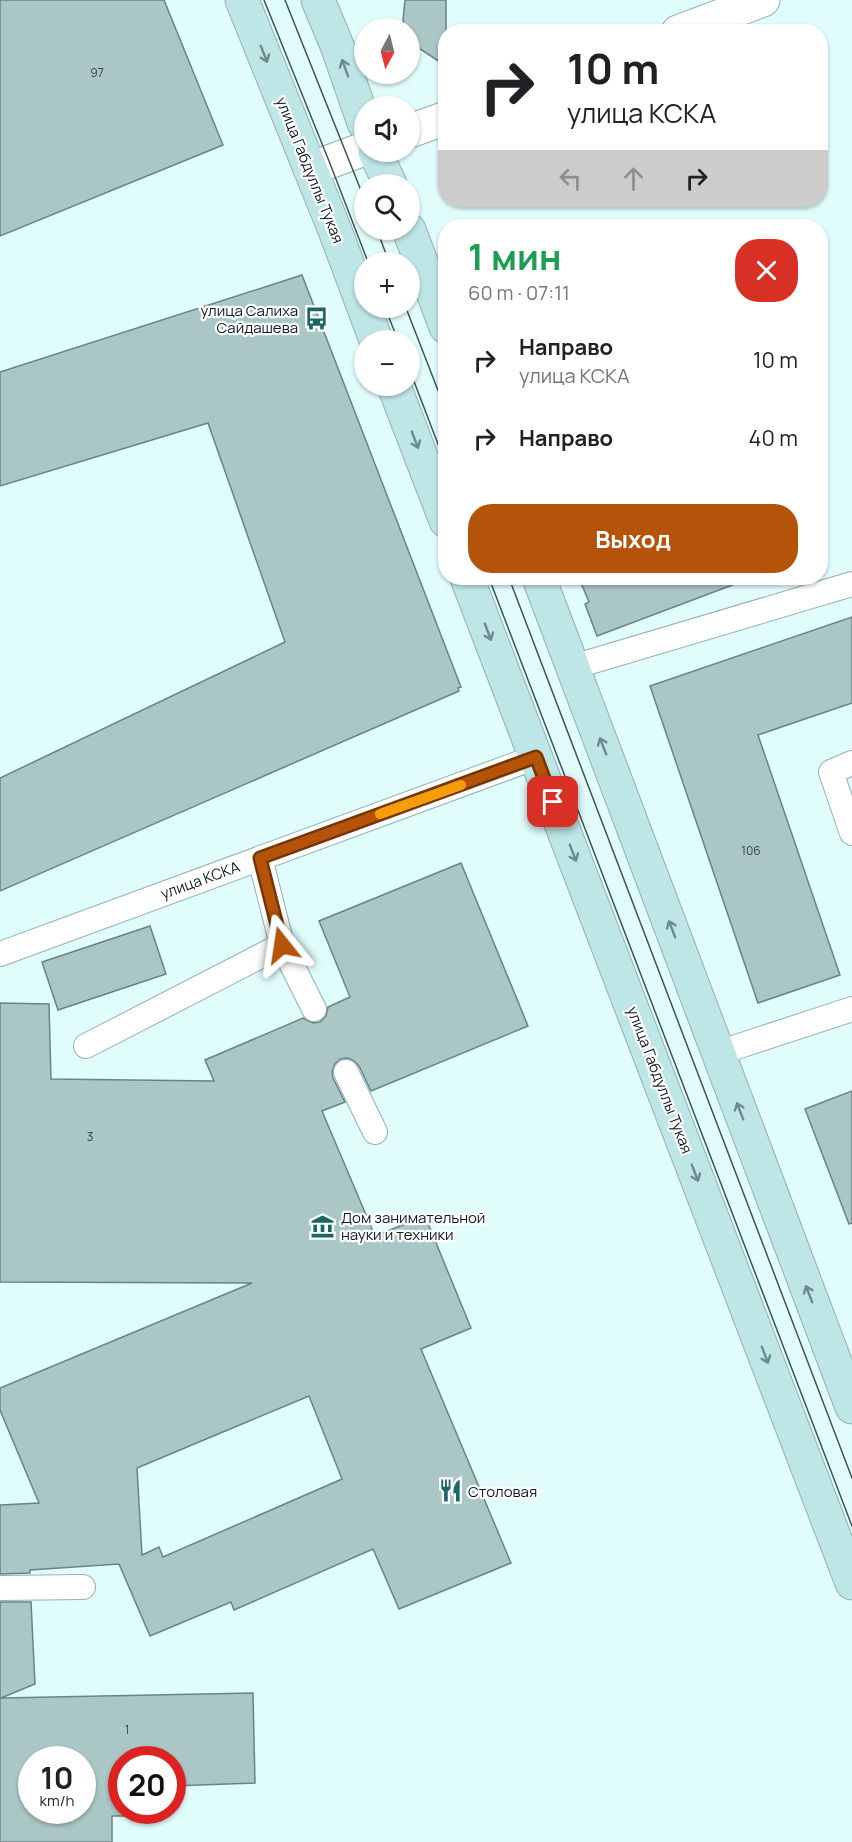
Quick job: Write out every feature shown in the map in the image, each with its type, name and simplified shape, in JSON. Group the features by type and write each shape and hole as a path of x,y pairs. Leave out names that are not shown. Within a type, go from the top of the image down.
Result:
{"main road":[{"name":"улица Габдуллы Тукая","path":"242,0 372,330"},
{"path":"318,0 355,96"},
{"path":"413,240 438,306"},
{"path":"398,396 438,500"},
{"name":"улица Габдуллы Тукая","path":"470,585 852,1583"},
{"path":"543,585 852,1407"}],"street":[{"path":"699,24 763,0"},
{"path":"420,127 438,120"},
{"path":"310,169 354,153"}],"lane":[{"path":"573,667 852,584"},
{"name":"улица КСКА","path":"0,954 536,757"},
{"path":"852,763 831,772 852,833"},
{"path":"260,858 282,945 314,1009"},
{"path":"86,1046 282,945"},
{"path":"718,1053 852,1009"},
{"path":"346,1072 375,1131"},
{"path":"0,1588 83,1587"}],"building":[{"path":"0,0 164,0 223,145 0,236"},
{"path":"405,0 446,0 446,24 438,24 438,61 420,49 420,18 403,18"},
{"path":"302,275 461,687 458,688 459,691 0,891 0,778 285,642 208,423 0,486 0,372"},
{"path":"582,585 732,585 597,636 585,604 589,602"},
{"path":"852,617 852,703 758,735 840,975 758,1003 650,686"},
{"name":"Дом занимательной науки и техники","path":"461,863 528,1026 371,1091 359,1066 348,1058 340,1059 332,1072 345,1102 322,1111 375,1236 425,1216 471,1328 421,1349 511,1563 399,1609 373,1549 234,1610 231,1602 150,1636 119,1564 0,1574 0,1505 39,1503 0,1410 0,1388 252,1283 0,1282 0,1003 49,1004 51,1079 214,1081 205,1060 303,1018 313,1023 320,1022 326,1016 328,1007 350,997 319,921","holes":["309,1396 342,1479 163,1557 159,1547 142,1555 137,1468"]},
{"path":"150,926 166,974 58,1010 42,962"},
{"path":"852,1091 852,1223 849,1224 805,1109"},
{"path":"0,1602 31,1602 35,1684 1,1698 253,1693 255,1783 186,1785 186,1746 108,1746 108,1824 112,1824 112,1842 0,1842"}],"tram line":[{"path":"264,0 364,252"},
{"path":"285,0 354,174"},
{"path":"381,240 385,252"},
{"path":"389,318 394,330"},
{"path":"410,318 438,390"},
{"path":"420,396 438,444"},
{"path":"492,585 852,1526"},
{"path":"512,585 852,1478"}],"slow traffic":[{"path":"380,814 461,785"}],"place":[{"name":"улица Салиха Сайдашева","path":"316,319"},
{"name":"Дом занимательной науки и техники","path":"323,1226"},
{"name":"Столовая","path":"450,1491"}],"route":[{"path":"282,945 260,858 536,757 553,802"}]}
